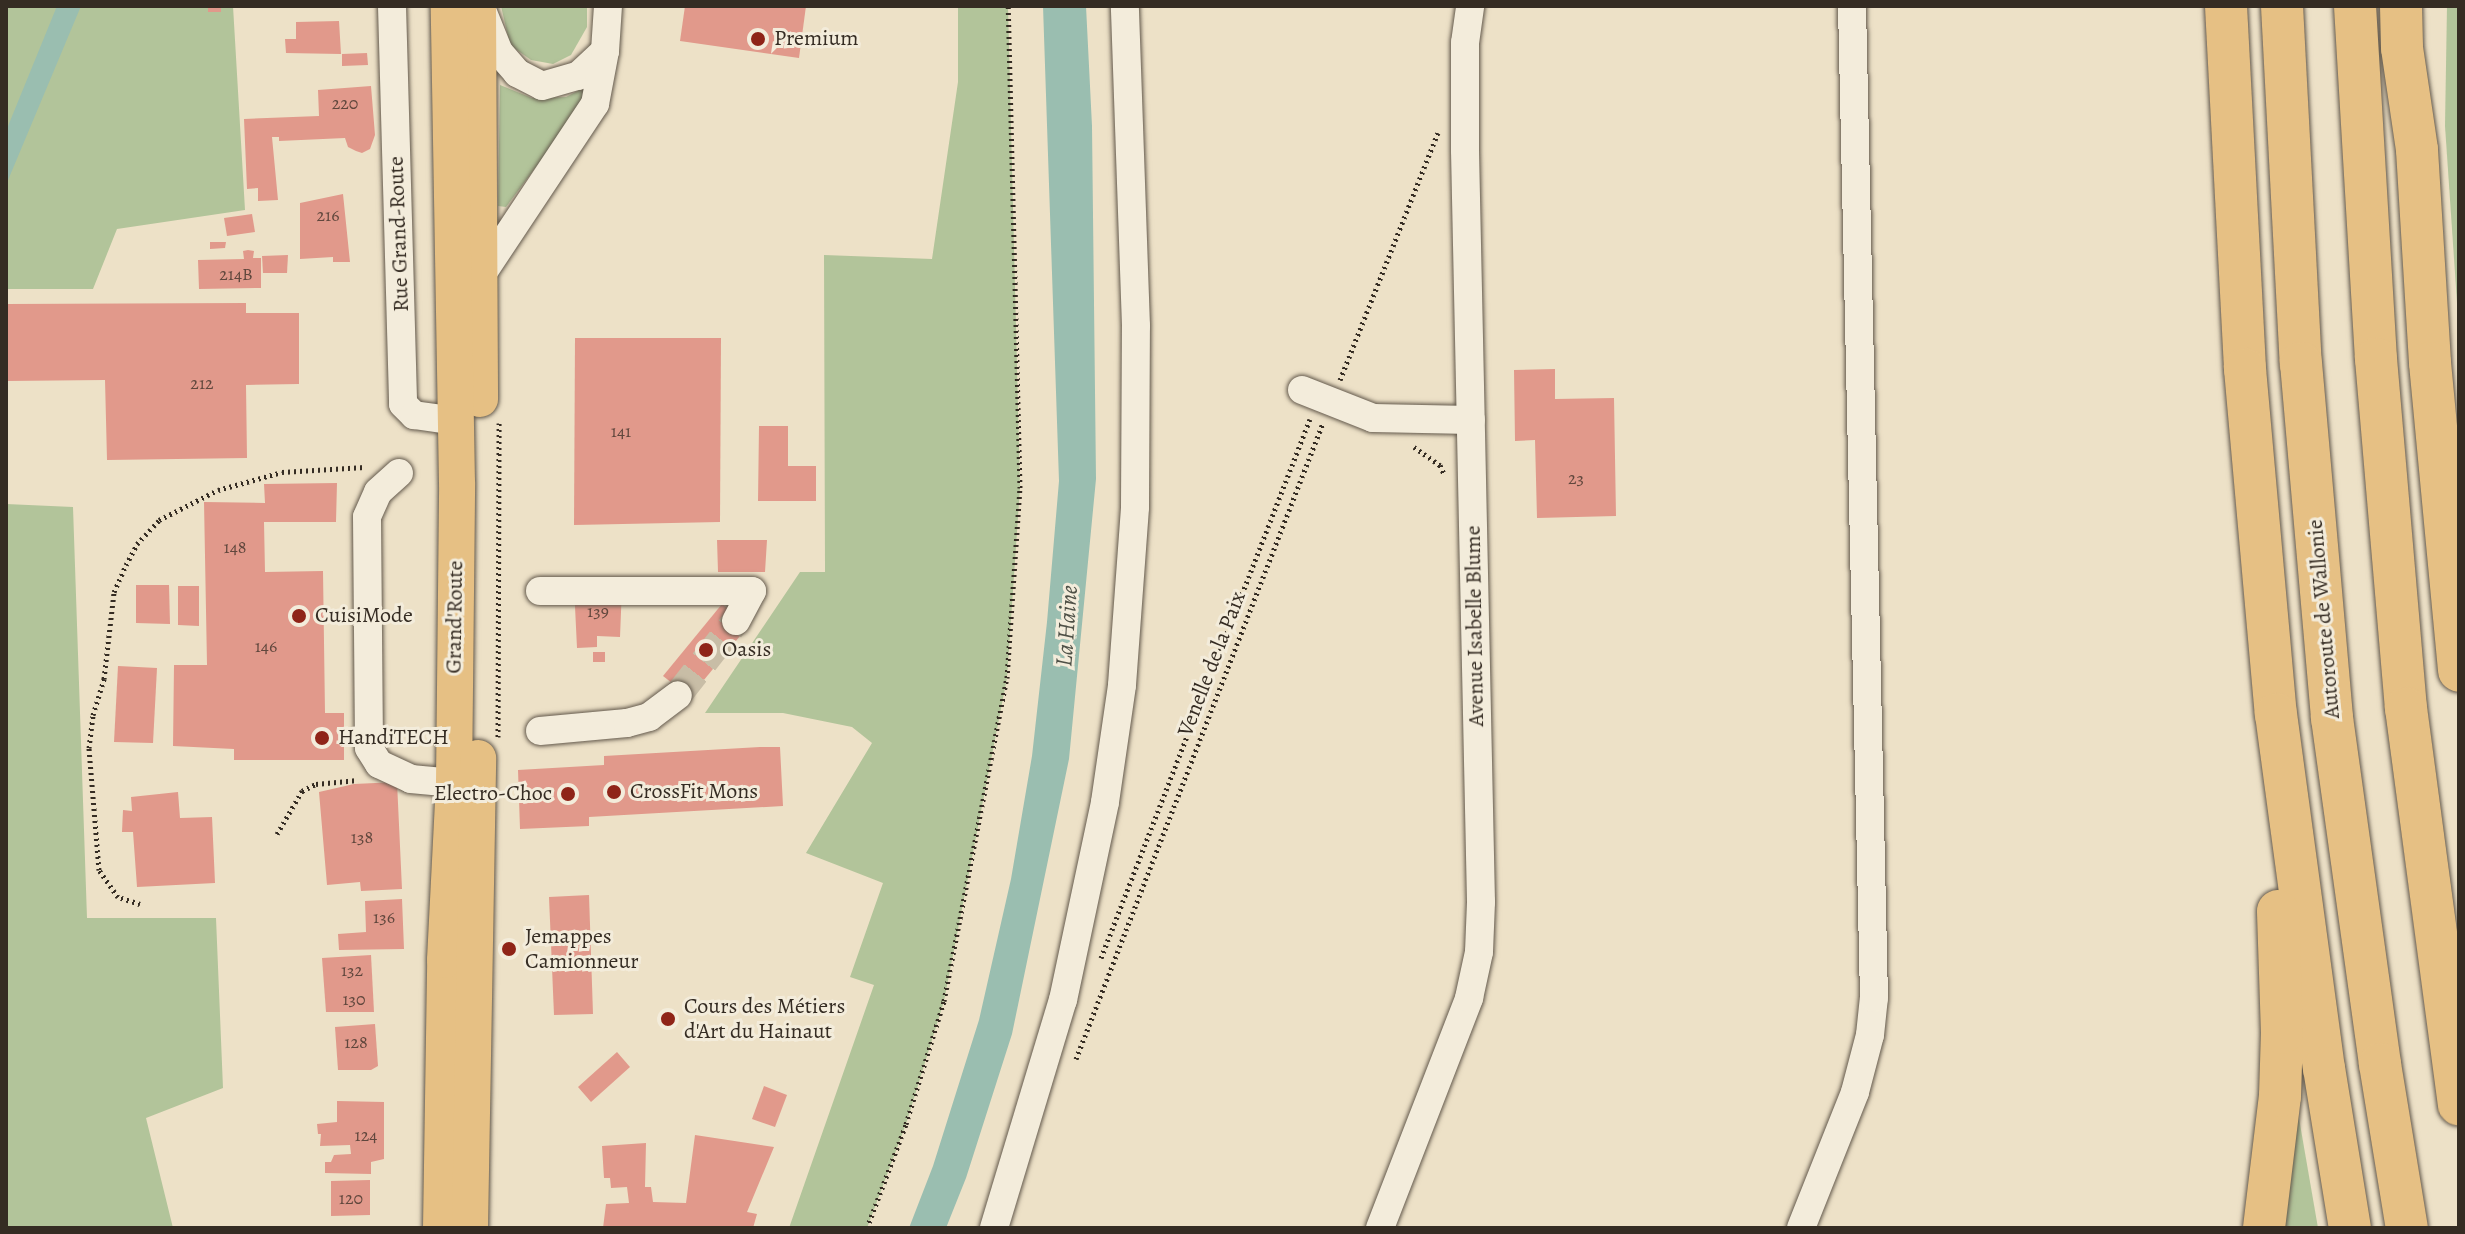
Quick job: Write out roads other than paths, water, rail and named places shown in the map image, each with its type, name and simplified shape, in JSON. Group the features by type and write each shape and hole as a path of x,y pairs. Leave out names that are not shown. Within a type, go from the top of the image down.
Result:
{"highway":[{"path":"2226,6 2245,369 2276,714 2324,1068 2350,1228"},
{"name":"Autoroute de Wallonie","path":"2282,6 2301,363 2332,718 2380,1064 2407,1228"},
{"path":"2355,6 2376,359 2406,708 2459,1104"},
{"path":"2401,6 2402,48 2417,150 2430,363 2459,671"},
{"path":"2417,150 2421,6"},
{"path":"2264,1228 2276,1145 2282,1033 2276,714"}],"main road":[{"name":"Grand'Route","path":"441,1228 445,960 454,783 456,421 449,6"},
{"name":"Grand'Route","path":"470,1228 478,871 479,6"}],"street":[{"name":"Rue Grand-Route","path":"392,6 403,404 414,415 456,421"},
{"path":"479,6 499,52 517,73 542,86 578,76 605,51"},
{"path":"480,277 595,104 605,51 608,6"},
{"path":"994,1228 1063,1000 1102,816 1122,685 1135,507 1136,341 1125,6"},
{"name":"Avenue Isabelle Blume","path":"1380,1228 1469,998 1479,952 1465,68 1470,6"},
{"path":"1801,1228 1855,1092 1867,1049 1874,998 1852,6"},
{"path":"1321,405 1373,418 1471,420"},
{"path":"399,473 378,492 367,517 369,748 379,764 411,779 454,783"},
{"path":"540,591 752,591 736,621"},
{"path":"540,731 627,723 649,717 678,695"}],"water":[{"path":"57,6 81,6 6,185 6,131"},
{"name":"La Haine","path":"1043,6 1086,6 1092,126 1096,479 1069,759 1012,1034 966,1178 946,1228 909,1228 933,1166 979,1020 1011,879 1032,756 1047,622 1059,481"}],"tunnel":[{"path":"678,695 736,621"}],"place":[{"name":"Premium","path":"758,39"},
{"name":"CuisiMode","path":"299,616"},
{"name":"Oasis","path":"706,650"},
{"name":"HandiTECH","path":"322,738"},
{"name":"CrossFit Mons","path":"614,792"},
{"name":"Electro-Choc","path":"568,794"},
{"name":"Jemappes Camionneur","path":"509,949"},
{"name":"Cours des Métiers d'Art du Hainaut","path":"668,1019"}]}
